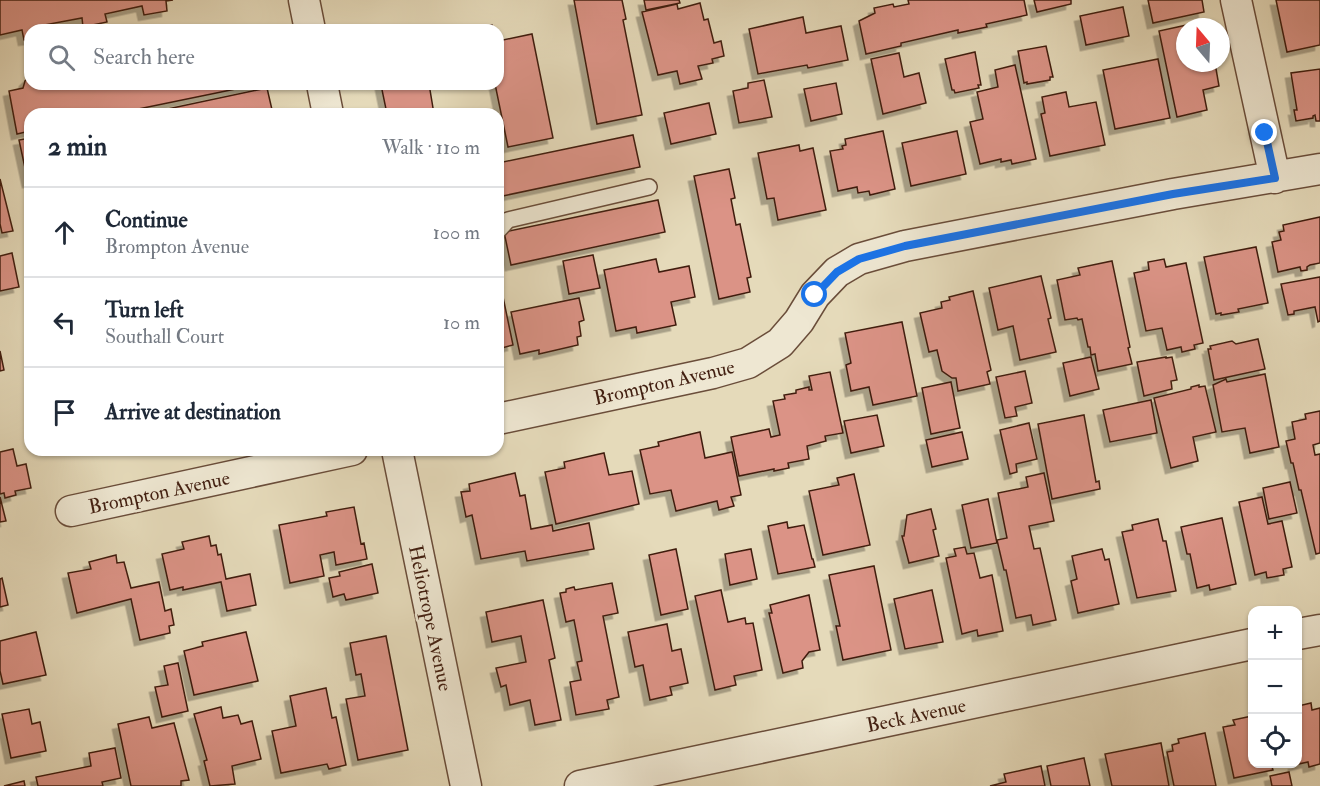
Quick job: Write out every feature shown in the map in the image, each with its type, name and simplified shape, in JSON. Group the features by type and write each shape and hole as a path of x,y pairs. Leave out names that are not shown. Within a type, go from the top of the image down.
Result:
{"street":[{"path":"304,0 309,24"},
{"path":"1236,0 1275,178"},
{"path":"323,90 327,108"},
{"name":"Brompton Avenue","path":"504,418 713,373 748,363 780,343 799,321 815,295 837,272 859,259 905,246 1173,194 1320,169"},
{"name":"Brompton Avenue","path":"71,511 324,456"},
{"name":"Heliotrope Avenue","path":"398,456 466,786"},
{"path":"1302,633 1320,630"},
{"name":"Beck Avenue","path":"580,786 1248,645"}],"lane":[{"path":"504,224 508,220 649,187"}],"building":[{"path":"0,0 173,0 166,1 167,11 144,15 142,6 105,14 107,22 97,24 83,24 82,18 49,24 24,24 24,40 22,30 0,35"},
{"path":"574,0 622,0 626,19 623,20 642,115 597,124"},
{"path":"644,0 679,0 680,3 646,10"},
{"path":"908,0 1024,0 1027,15 986,24 987,27 958,33 958,30 901,43 901,46 866,54 859,21 875,13 874,8 893,4 894,7 909,4"},
{"path":"1034,0 1071,0 1071,4 1037,12"},
{"path":"1148,0 1202,0 1204,12 1153,23"},
{"path":"1276,0 1320,0 1320,45 1287,52"},
{"path":"700,3 704,20 708,19 714,43 721,41 724,56 712,59 713,63 698,66 702,79 680,84 677,71 658,75 642,12 677,4 678,9"},
{"path":"1123,7 1129,36 1086,45 1080,16"},
{"path":"803,17 806,33 841,26 848,60 758,74 749,29"},
{"path":"1176,27 1176,72 1217,72 1219,86 1203,90 1207,110 1177,117 1159,31"},
{"path":"532,34 553,138 508,147 504,128 504,108 500,108 496,90 504,90 504,40"},
{"path":"1046,46 1053,77 1050,77 1050,80 1024,83 1018,51"},
{"path":"975,52 981,85 978,85 979,88 955,93 952,90 945,59"},
{"path":"899,53 904,77 919,73 926,103 883,114 871,59"},
{"path":"1158,59 1170,118 1115,129 1103,70"},
{"path":"1015,65 1036,159 1012,164 1011,160 1001,162 1001,159 980,164 970,122 983,119 977,92 998,87 995,70"},
{"path":"1320,69 1320,121 1316,121 1315,115 1313,118 1296,121 1294,110 1297,110 1291,73"},
{"path":"764,80 772,117 739,123 733,91 748,88 748,83"},
{"path":"836,83 842,114 811,121 804,89"},
{"path":"24,84 24,90 231,90 143,108 24,108 24,132 17,134 9,91 23,88"},
{"path":"258,90 267,90 272,108 172,108"},
{"path":"382,90 430,90 433,108 386,108"},
{"path":"1066,92 1069,107 1096,102 1105,145 1050,156 1041,114 1045,113 1042,97"},
{"path":"709,103 716,134 671,144 664,113"},
{"path":"883,131 895,189 870,195 869,191 858,193 857,187 838,191 830,151 843,149 842,146 846,145 845,139"},
{"path":"957,131 966,174 911,186 902,143"},
{"path":"633,135 640,167 504,196 504,162"},
{"path":"24,139 24,163 19,140"},
{"path":"799,145 800,151 813,148 826,210 778,220 774,198 767,199 758,153"},
{"path":"729,169 735,198 731,199 736,225 740,224 751,277 747,278 750,292 719,299 694,176"},
{"path":"0,179 13,231 2,233 0,224"},
{"path":"658,200 665,232 511,265 504,232"},
{"path":"1320,217 1320,263 1310,265 1307,270 1301,271 1300,267 1278,272 1272,242 1281,240 1279,232 1284,231 1283,225"},
{"path":"1256,247 1268,303 1238,309 1239,312 1216,314 1204,257"},
{"path":"12,253 19,287 0,291 0,256"},
{"path":"593,255 600,288 569,294 563,261"},
{"path":"656,259 659,272 689,266 695,297 671,302 676,325 637,333 636,327 616,331 604,270"},
{"path":"1164,259 1166,267 1186,263 1203,343 1194,345 1195,349 1182,352 1181,347 1167,350 1162,328 1146,331 1134,273 1149,270 1148,262"},
{"path":"1112,261 1132,364 1098,371 1095,354 1091,355 1090,347 1088,347 1082,319 1065,320 1057,280 1080,275 1078,268"},
{"path":"1041,276 1056,352 1020,360 1013,326 998,330 989,288"},
{"path":"1320,277 1320,321 1318,322 1315,307 1294,311 1294,314 1288,315 1281,284"},
{"path":"973,291 991,370 987,372 990,384 958,391 956,378 942,371 937,350 929,352 920,313 942,308 941,302 950,300 949,297"},
{"path":"579,298 584,320 579,322 581,336 577,337 578,345 539,354 539,350 520,354 511,312"},
{"path":"504,302 513,345 504,347"},
{"path":"902,322 917,396 873,405 869,387 851,391 846,365 851,363 845,333"},
{"path":"1258,339 1265,369 1214,380 1208,349 1211,349 1210,346"},
{"path":"0,351 4,370 0,371"},
{"path":"1091,357 1099,389 1070,396 1063,363"},
{"path":"1172,357 1177,380 1171,381 1172,389 1144,396 1137,362"},
{"path":"1025,371 1032,403 1015,407 1017,416 1005,418 996,377"},
{"path":"830,372 843,433 825,436 826,441 807,446 809,459 788,463 789,468 739,476 731,437 769,429 771,437 780,435 773,401 785,399 784,395 796,393 796,390 809,387 809,390 812,390 809,376"},
{"path":"1265,374 1279,447 1250,453 1245,428 1222,432 1213,385 1226,379 1227,382"},
{"path":"951,382 960,428 931,434 922,388"},
{"path":"1199,385 1199,387 1205,386 1216,432 1193,437 1198,461 1171,468 1154,398"},
{"path":"1151,400 1157,433 1110,442 1103,410"},
{"path":"1320,411 1320,443 1313,445 1315,455 1320,454 1320,553 1316,554 1301,490 1299,490 1286,441 1295,439 1292,422 1306,419 1305,414"},
{"path":"877,415 884,446 851,453 844,421"},
{"path":"1084,415 1096,482 1099,481 1100,489 1052,499 1038,424"},
{"path":"1029,423 1037,459 1016,464 1017,472 1010,474 1000,430"},
{"path":"700,432 705,458 732,452 741,495 731,497 734,506 719,510 717,501 676,511 671,490 650,494 640,450 659,446 658,442"},
{"path":"962,432 968,459 932,467 926,440"},
{"path":"13,449 17,466 26,464 31,488 15,491 16,495 5,498 4,493 0,494 0,452"},
{"path":"604,453 609,475 632,471 639,504 556,524 545,472 565,468 564,462"},
{"path":"515,473 520,496 525,495 531,529 552,525 553,531 589,523 594,549 527,561 525,551 481,559 472,515 466,517 461,492 470,491 469,484"},
{"path":"1044,473 1054,521 1029,526 1034,549 1040,548 1056,620 1033,625 1031,615 1016,618 997,540 1007,538 998,493 1028,487 1026,477"},
{"path":"854,474 870,545 823,555 809,491 839,485 837,478"},
{"path":"1290,482 1297,513 1269,519 1263,488"},
{"path":"0,497 6,521 0,522"},
{"path":"1262,497 1268,524 1282,521 1292,567 1283,569 1284,575 1267,578 1266,572 1255,575 1239,502"},
{"path":"988,499 997,543 971,548 962,505"},
{"path":"354,507 361,544 364,543 367,559 336,565 334,552 320,555 324,576 290,583 279,525 327,516 326,512"},
{"path":"931,509 939,556 909,563 902,536 904,536 907,515"},
{"path":"1222,518 1236,584 1210,590 1209,585 1197,588 1190,554 1187,554 1181,527"},
{"path":"1158,519 1163,541 1166,541 1176,591 1137,598 1122,532 1133,530 1132,525"},
{"path":"787,522 788,528 804,525 815,567 778,574 768,526"},
{"path":"209,536 211,546 216,545 218,555 221,554 226,579 250,574 256,605 227,611 221,582 183,590 183,587 170,590 162,554 184,549 182,542"},
{"path":"965,547 967,554 974,553 980,578 992,575 1003,631 978,636 977,630 962,634 946,558 956,556 954,549"},
{"path":"676,549 688,609 661,615 649,555"},
{"path":"751,549 757,579 730,585 725,554"},
{"path":"1102,549 1105,560 1109,559 1119,604 1078,613 1071,581 1077,579 1072,556"},
{"path":"116,555 117,563 124,562 131,588 159,582 165,611 171,609 174,625 169,626 170,633 140,640 131,599 77,613 68,573 91,569 89,562"},
{"path":"372,564 378,593 346,600 344,594 333,597 329,578 340,576 339,572"},
{"path":"874,566 891,650 843,660 836,626 840,626 829,575"},
{"path":"2,578 8,605 0,607 0,579"},
{"path":"612,583 618,613 603,616 619,697 607,700 609,709 576,715 570,682 581,680 577,662 582,661 574,620 566,622 560,593 574,587 575,590"},
{"path":"721,590 728,622 745,618 746,624 753,623 762,670 734,676 736,685 715,690 695,596"},
{"path":"932,590 943,642 905,649 894,599"},
{"path":"809,595 820,650 809,652 802,661 803,668 783,673 769,613 772,613 770,605"},
{"path":"543,600 555,658 549,660 561,720 535,725 530,700 510,705 506,685 501,687 496,668 526,662 521,636 492,642 486,612"},
{"path":"667,624 672,651 681,649 688,683 670,687 672,695 650,700 643,665 635,667 628,632"},
{"path":"36,632 46,675 3,684 0,671 0,641"},
{"path":"246,632 258,681 194,695 184,651 203,646 202,642"},
{"path":"386,636 408,750 358,760 346,699 365,696 361,674 356,675 350,643"},
{"path":"178,663 188,711 162,717 155,687 168,685 164,666"},
{"path":"326,688 332,718 336,717 346,765 329,769 327,764 281,773 272,731 296,726 290,696"},
{"path":"1311,703 1312,710 1320,708 1320,764 1309,767 1308,762 1302,763 1302,705"},
{"path":"221,707 223,718 238,715 241,724 252,721 261,759 232,766 235,784 210,786 204,761 207,760 194,714"},
{"path":"29,709 32,724 40,722 46,751 11,758 2,714"},
{"path":"149,717 152,728 174,723 189,780 181,781 181,786 131,786 118,724"},
{"path":"1248,717 1248,768 1272,768 1273,770 1234,778 1223,727 1235,725 1233,720"},
{"path":"1205,733 1216,786 1174,786 1167,752 1173,751 1172,745 1179,743 1178,739"},
{"path":"1161,743 1169,786 1112,786 1105,754"},
{"path":"115,748 121,778 102,782 103,786 38,786 36,777 91,766 89,753"},
{"path":"1084,758 1090,786 1051,786 1047,766"},
{"path":"1041,766 1045,786 990,786 1006,782 1004,774"},
{"path":"1289,772 1292,786 1272,786 1270,776"},
{"path":"24,781 25,786 4,786"}],"route":[{"path":"815,295 837,272 859,259 905,246 1173,194 1275,178 1265,133"}]}
